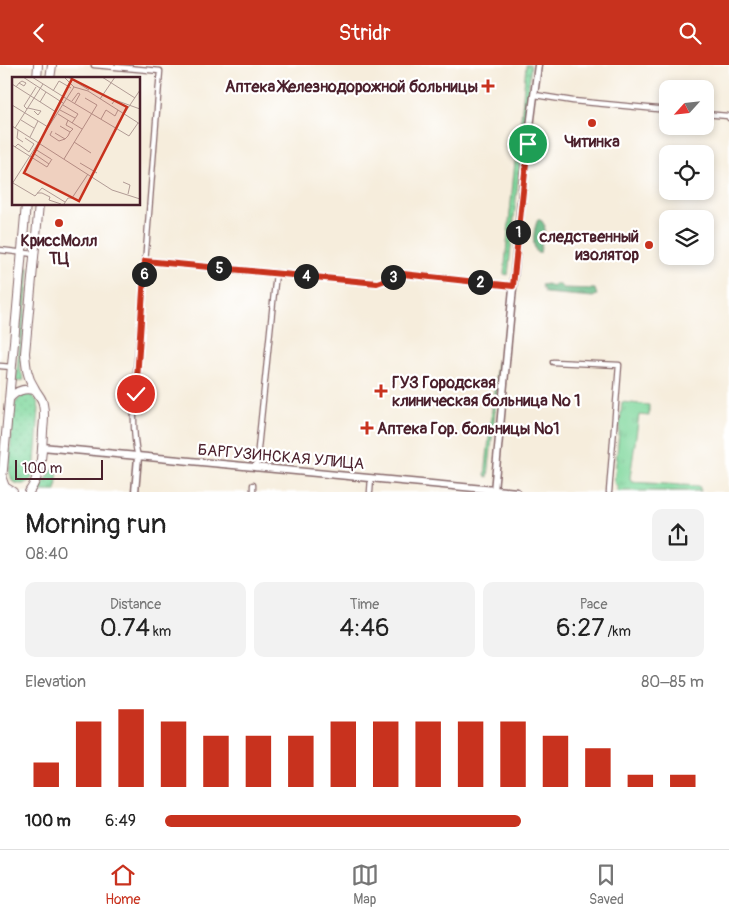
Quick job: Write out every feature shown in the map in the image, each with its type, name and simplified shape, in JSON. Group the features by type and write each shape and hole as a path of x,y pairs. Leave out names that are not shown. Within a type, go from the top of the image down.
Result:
{"main road":[{"path":"494,491 523,181 538,65"},
{"path":"1,491 2,446 9,399 26,205"},
{"path":"28,490 36,481 40,468 44,405 41,396 35,390 26,368 25,353 39,205"},
{"path":"9,399 19,390 35,390"},
{"name":"БАРГУЗИНСКАЯ УЛИЦА","path":"42,447 494,491 517,491"},
{"path":"135,491 138,457"},
{"path":"2,479 5,487 13,491"}],"street":[{"path":"94,65 160,71 134,419 138,457"},
{"path":"534,95 573,101 659,109"},
{"path":"714,115 728,116 729,118"},
{"path":"0,250 34,254"},
{"path":"145,261 377,283 403,274 513,286"},
{"path":"256,468 276,273"},
{"path":"553,362 618,365 609,491"},
{"path":"0,366 12,367"},
{"path":"370,491 371,478"},
{"path":"253,485 253,491"}],"green space":[{"path":"526,65 531,65 524,129 520,129"},
{"path":"515,161 520,162 508,275 504,274"},
{"path":"538,219 545,226 540,253 537,253 535,249 534,241 534,231"},
{"path":"26,267 29,268 20,369 24,380 16,382"},
{"path":"547,284 553,287 555,284 559,284 563,288 595,289 597,295 593,297 545,293 541,285"},
{"path":"497,362 500,363 488,477 485,476"},
{"path":"27,394 32,395 37,401 39,409 34,475 30,481 22,484 12,481 9,470 13,410 17,400"},
{"path":"622,402 649,405 649,416 639,415 630,478 632,482 699,486 701,491 617,491 617,486 614,483"},
{"path":"55,466 58,467 56,491 39,491"}],"place":[{"name":"Аптека Железнодорожной больницы","path":"488,86"},
{"name":"Читинка","path":"592,123"},
{"name":"КриссМолл ТЦ","path":"59,223"},
{"name":"следственный изолятор","path":"649,245"},
{"name":"ГУЗ Городская клиническая больница № 1","path":"381,391"},
{"name":"Аптека Гор. больницы №1","path":"367,428"}],"route":[{"path":"136,394 145,261 377,283 403,274 513,286 528,144"}]}
